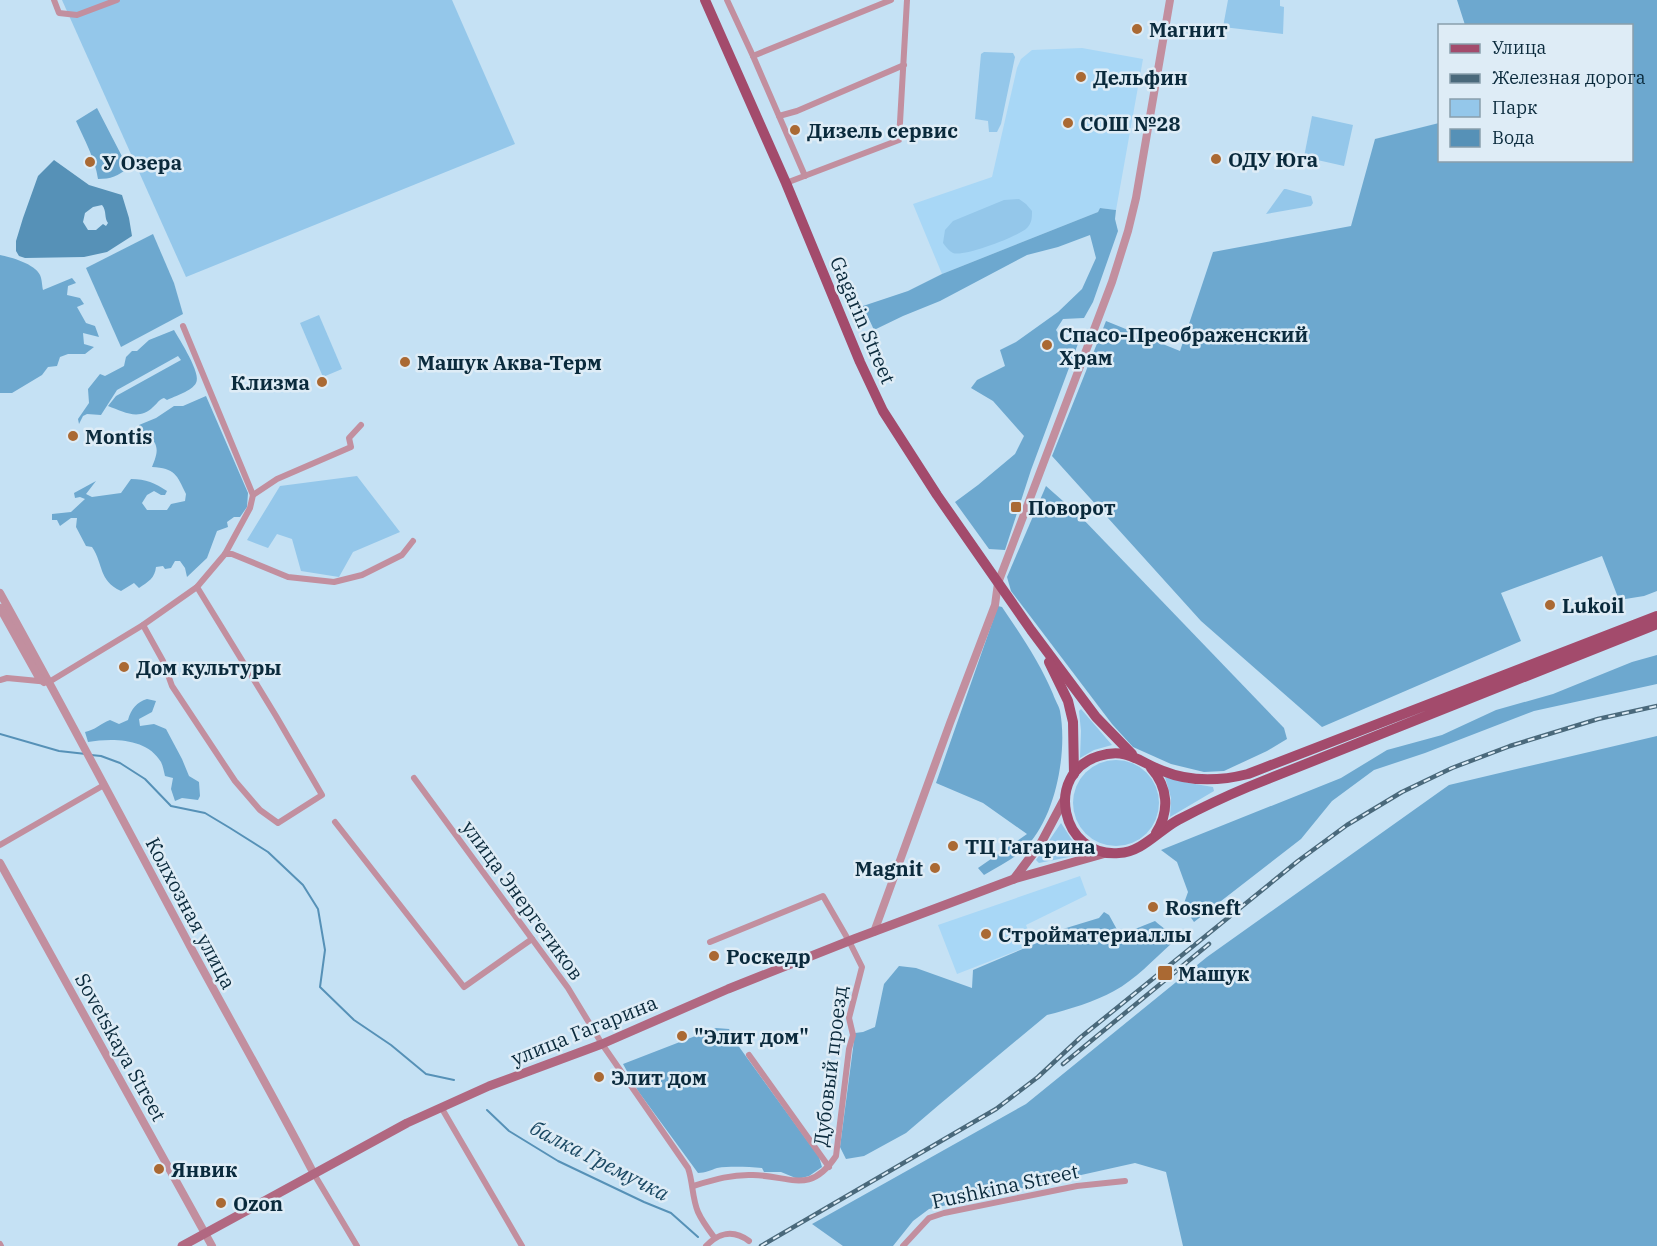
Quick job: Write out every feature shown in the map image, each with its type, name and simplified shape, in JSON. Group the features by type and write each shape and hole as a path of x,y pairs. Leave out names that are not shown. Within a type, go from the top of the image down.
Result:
{"main road":[{"name":"Gagarin Street","path":"705,0 883,411 937,495 1031,630"},
{"path":"1657,616 1248,774 1221,779 1194,778 1163,771 1122,753 1101,755 1083,764 1074,774 1066,790 1067,817 1075,834 1089,846 1106,853 1117,854 1136,850 1154,836 1202,808 1248,787 1657,624"},
{"path":"1031,630 1096,717 1139,759 1153,769 1160,779 1166,802 1165,814 1154,836"},
{"path":"1031,630 1068,701 1073,722 1074,774"},
{"path":"1014,879 1041,843 1065,798"},
{"name":"улица Гагарина","path":"182,1246 407,1124 489,1086 602,1044 849,940 1014,879 1106,853"}],"street":[{"path":"54,0 59,13 77,15 117,0"},
{"path":"727,0 805,176"},
{"path":"753,56 891,0"},
{"path":"786,183 899,140 907,0"},
{"path":"874,932 995,605 998,583 1112,282 1128,231 1170,0"},
{"path":"778,116 797,111 904,65"},
{"path":"0,680 7,678 47,682 143,625 196,587 225,554 250,508 253,495 183,326"},
{"path":"253,495 278,479 351,447 349,438 362,425"},
{"path":"225,554 232,554 288,577 334,582 362,574 402,555 413,541"},
{"path":"143,625 163,661 172,686 235,781 260,810 278,823 322,795 196,587"},
{"name":"Колхозная улица","path":"0,593 314,1174 357,1246"},
{"name":"Колхозная улица","path":"0,608 38,676 47,682"},
{"name":"улица Энергетиков","path":"414,778 568,988 602,1044 688,1168 697,1210 706,1228 714,1237"},
{"path":"0,845 104,785"},
{"path":"335,822 464,987 532,939"},
{"name":"Sovetskaya Street","path":"0,863 212,1246"},
{"name":"Дубовый проезд","path":"710,942 823,896 849,940 862,967 849,1018 853,1035 849,1048 836,1155 829,1167 749,1055"},
{"path":"441,1107 522,1246"},
{"path":"693,1186 730,1175 754,1175 806,1181 829,1167"},
{"name":"Pushkina Street","path":"903,1246 929,1218 944,1213 1077,1186 1125,1181"},
{"path":"706,1246 714,1237 734,1233 749,1241"}],"shaded area":[{"path":"1457,0 1657,0 1657,591 1644,596 1619,600 1602,556 1501,593 1521,641 1322,727 1201,621 1052,456 1106,321 1180,351 1213,252 1351,226 1375,139 1438,123 1438,162 1633,162 1633,24 1465,24"},
{"name":"СОШ №28","path":"1082,48 1143,59 1116,210 1100,208 1098,212 942,274 913,204 992,177 1021,59 1032,50"},
{"path":"97,108 128,168 118,175 98,179 92,156 76,121"},
{"path":"1100,208 1116,210 1115,219 1118,231 1093,302 1084,318 1063,319 1056,330 1061,338 1079,341 1031,470 1005,550 989,549 955,502 1015,454 1024,436 993,401 971,388 977,380 1005,366 1000,350 1016,342 1058,312 1082,289 1096,258 1090,235 1027,255 940,301 874,330 863,306 908,291 942,274 1098,212"},
{"path":"153,234 174,283 183,314 121,347 86,268"},
{"path":"0,255 28,264 37,271 43,290 72,278 76,283 68,286 67,295 80,298 84,304 77,307 86,323 95,326 99,337 83,333 84,344 94,347 85,354 68,354 60,357 57,366 48,367 42,375 12,393 0,393"},
{"path":"174,330 196,372 197,379 194,386 167,400 162,399 142,414 126,413 108,406 116,396 181,360 178,356 117,390 101,415 87,414 83,416 79,424 78,419 89,403 88,389 100,374 105,376 124,366 126,357 132,351 137,351 149,340"},
{"path":"206,396 248,493 247,507 240,517 234,517 227,522 228,527 217,531 207,558 187,577 180,561 175,561 171,568 156,567 153,577 139,588 134,583 121,591 108,582 92,547 86,546 76,527 77,518 71,518 60,526 57,520 52,520 52,514 71,512 85,499 75,498 74,493 96,481 86,494 92,497 121,493 131,479 150,482 167,491 165,495 154,491 147,495 142,503 147,510 167,510 171,504 185,501 186,494 174,474 166,469 152,467 157,452 155,444 146,432 141,431 139,425 156,418 174,406 183,406"},
{"path":"1046,486 1081,517 1284,728 1287,739 1224,771 1204,772 1171,764 1133,747 1112,724 1011,591 1007,577"},
{"path":"998,606 1002,607 1016,628 1048,683 1060,711 1062,746 1051,804 1034,837 1019,854 984,875 978,868 1027,834 983,803 936,783"},
{"path":"1657,655 1657,684 1534,711 1374,770 1332,801 1301,839 1194,922 1183,906 1188,892 1177,862 1161,850 1341,778 1387,750 1442,735 1496,710 1553,694 1632,662"},
{"path":"147,699 156,701 152,712 139,719 140,726 154,724 166,729 189,776 199,782 198,800 182,798 175,801 171,789 173,778 165,776 161,762 147,748 118,740 88,742 85,732 110,720 119,724 128,720 135,706"},
{"path":"1657,736 1657,1246 1183,1246 1166,1172 1135,1163 929,1209 913,1221 893,1246 843,1246 812,1224 1026,1104 1207,957 1449,785"},
{"name":"Стройматериаллы","path":"1080,876 1087,895 1026,925 1034,944 957,974 938,925"},
{"path":"1104,912 1109,915 1120,935 1155,921 1170,933 1172,943 1137,975 1114,991 1082,1005 1047,1015 906,1133 864,1156 846,1159 840,1147 855,1033 875,1027 884,984 899,966 916,968 972,988 973,970 1037,943 1040,936 1099,918"},
{"path":"716,1028 729,1029 737,1044 819,1157 822,1167 809,1176 798,1179 781,1172 764,1172 762,1168 722,1167 698,1173 638,1091 623,1064"}],"green space":[{"path":"62,0 452,0 515,144 186,277"},
{"path":"1228,0 1280,0 1280,6 1284,7 1283,34 1223,27"},
{"path":"984,52 1013,53 1015,57 1001,124 997,132 989,132 988,121 975,119 981,54"},
{"path":"1312,116 1353,125 1344,166 1304,157"},
{"path":"1284,189 1311,196 1313,203 1311,206 1266,214"},
{"path":"1019,199 1032,211 1030,224 1022,232 968,252 953,253 943,243 945,230 953,221 1004,200"},
{"path":"319,315 342,369 323,377 300,323"},
{"path":"357,476 400,532 353,552 339,577 301,571 292,539 277,534 268,548 247,540 280,486"},
{"path":"1081,709 1112,745 1094,750 1080,758 1079,711"},
{"path":"1116,760 1132,764 1146,773 1155,787 1159,803 1155,819 1146,833 1132,842 1116,846 1100,842 1086,833 1077,819 1073,803 1077,787 1086,773 1100,764"},
{"path":"1165,777 1213,787 1214,791 1170,817 1171,798"},
{"path":"1061,823 1072,840 1089,853 1039,863 1036,860"}],"water":[{"path":"54,160 89,185 122,195 132,236 107,252 84,257 25,258 19,256 16,251 16,241 38,176","holes":["102,205 108,223 106,226 103,224 96,230 88,230 83,222 85,213 93,207"]}],"waterway":[{"name":"балка Гремучка","path":"0,734 59,751 86,754"},
{"name":"балка Гремучка","path":"91,755 120,763 145,779 171,806 205,813 268,852 303,885 318,909 325,950 320,987 354,1020 391,1045 426,1074 454,1080"},
{"name":"балка Гремучка","path":"487,1110 509,1131 558,1161 671,1213 698,1237"}],"railway":[{"path":"761,1246 996,1109 1038,1077 1081,1037 1298,861 1347,825 1402,792 1452,768 1510,746 1598,719 1657,706"},
{"path":"1063,1064 1209,944"}],"place":[{"name":"Магнит","path":"1137,29"},
{"name":"Дельфин","path":"1081,77"},
{"name":"СОШ №28","path":"1068,123"},
{"name":"Дизель сервис","path":"795,130"},
{"name":"ОДУ Юга","path":"1216,159"},
{"name":"У Озера","path":"90,162"},
{"name":"Спасо-Преображенский Храм","path":"1047,345"},
{"name":"Машук Аква-Терм","path":"405,362"},
{"name":"Клизма","path":"322,382"},
{"name":"Montis","path":"73,436"},
{"name":"Поворот","path":"1016,507"},
{"name":"Lukoil","path":"1550,605"},
{"name":"Дом культуры","path":"124,667"},
{"name":"ТЦ Гагарина","path":"953,846"},
{"name":"Magnit","path":"935,868"},
{"name":"Rosneft","path":"1153,907"},
{"name":"Стройматериаллы","path":"986,934"},
{"name":"Роскедр","path":"714,956"},
{"name":"Машук","path":"1165,973"},
{"name":"\"Элит дом\"","path":"682,1036"},
{"name":"Элит дом","path":"599,1077"},
{"name":"Янвик","path":"159,1169"},
{"name":"Ozon","path":"221,1203"}]}
